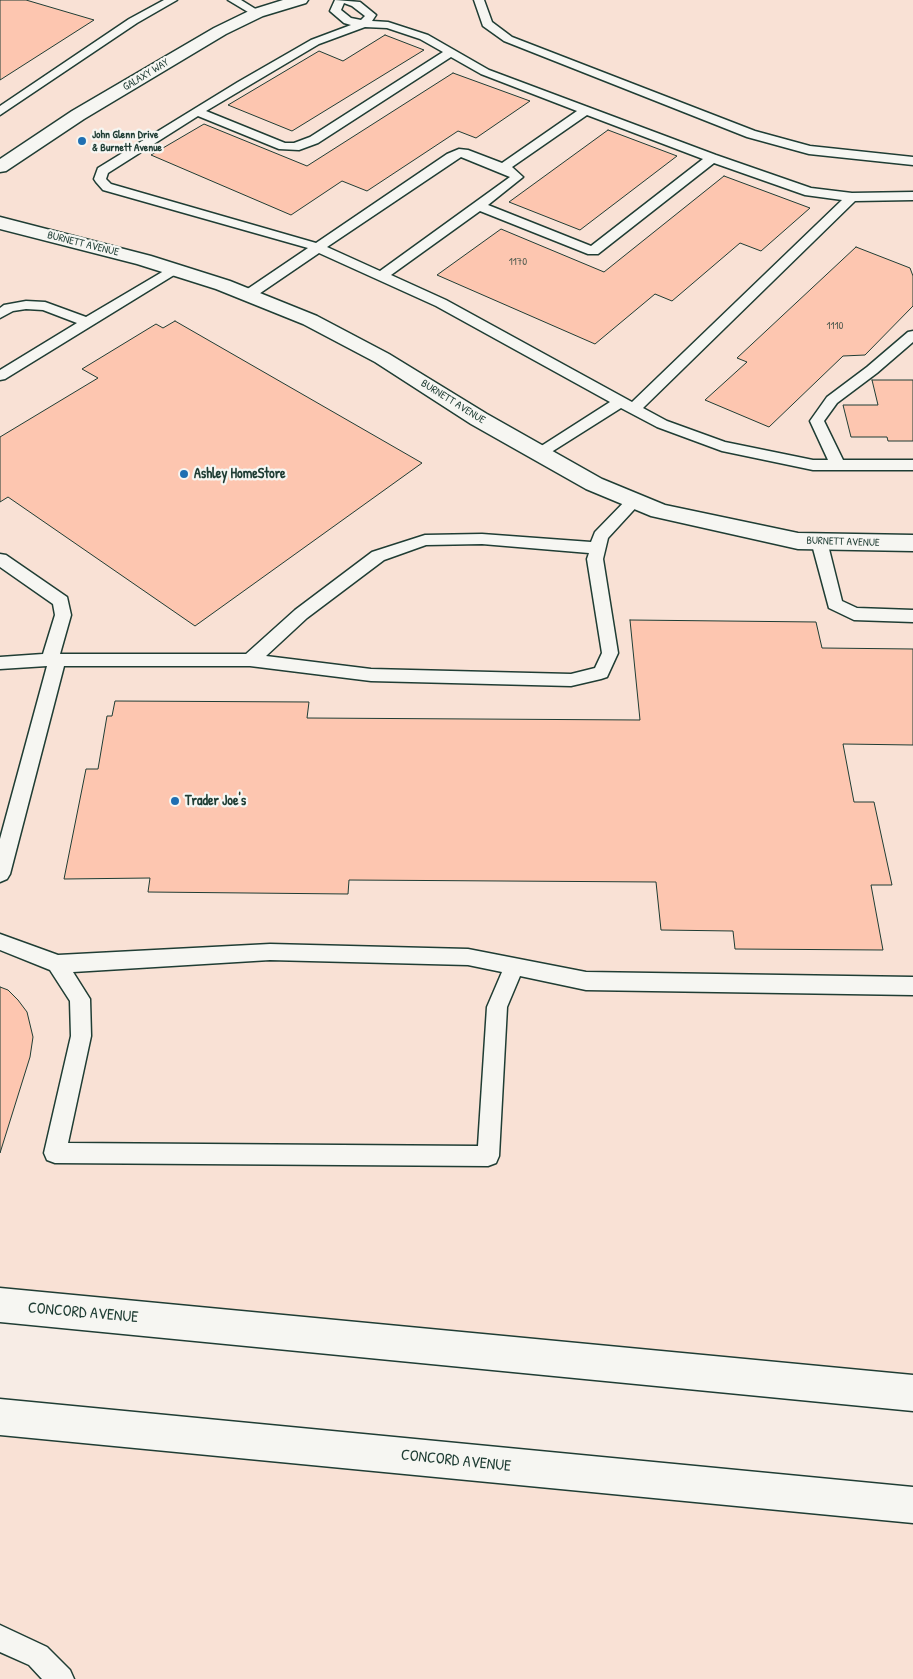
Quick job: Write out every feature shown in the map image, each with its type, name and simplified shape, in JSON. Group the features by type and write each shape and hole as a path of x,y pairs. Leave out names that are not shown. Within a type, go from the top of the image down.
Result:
{"street":[{"name":"GALAXY WAY","path":"0,167 78,115 220,31 257,14 300,0"},
{"name":"BURNETT AVENUE","path":"0,223 174,269 248,295 310,320 382,358 479,419 594,484 659,511 731,528 798,540 913,544"},
{"name":"CONCORD AVENUE","path":"0,1305 913,1393"},
{"name":"CONCORD AVENUE","path":"0,1417 913,1505"}],"lane":[{"path":"0,111 133,21 172,0"},
{"path":"233,0 257,14"},
{"path":"340,0 335,11 348,20 364,24 388,25 424,37 485,72 585,111 809,192 852,197 910,196 913,213"},
{"path":"346,0 356,4 371,16 364,24 315,42 102,171 100,178 107,187 317,247 441,303 662,424 722,446 813,465 913,465"},
{"path":"479,0 487,24 508,39 751,134 809,150 913,161"},
{"path":"197,112 283,146 295,147 314,140 449,53"},
{"path":"503,168 585,111"},
{"path":"248,295 459,153 468,154 503,168 512,172 517,177 380,276"},
{"path":"479,206 593,251 712,158"},
{"path":"540,453 627,405 852,197"},
{"path":"0,376 174,269"},
{"path":"0,314 9,308 26,304 45,306 87,322"},
{"path":"838,465 817,421 832,400 872,370 913,335"},
{"path":"0,663 53,660 250,660 372,675 572,680 601,673 610,653 595,559 601,536 634,501"},
{"path":"250,660 301,614 378,556 425,540 482,539 598,548"},
{"path":"819,541 835,604 854,614 913,616"},
{"path":"0,559 61,601 63,615 0,874"},
{"path":"0,942 57,964 270,952 468,957 586,981 913,986"},
{"path":"57,964 80,999 81,1036 55,1153 488,1156 497,1007 514,967"},
{"path":"0,1638 38,1656 61,1679"}],"shaded area":[{"path":"0,0 913,0 913,1393 0,1305"},
{"path":"0,1418 913,1505 913,1679 0,1679"}],"building":[{"path":"0,0 26,0 94,20 0,80"},
{"path":"385,35 424,50 292,131 228,105 319,51 343,61"},
{"path":"453,73 530,101 476,138 458,131 367,191 342,181 291,215 151,155 204,124 307,166"},
{"path":"608,130 677,156 580,230 509,202"},
{"path":"724,176 810,208 761,251 740,243 672,301 655,294 595,344 437,275 501,229 604,272"},
{"path":"856,247 910,268 913,276 913,306 865,355 843,356 769,427 705,400 747,362 737,358"},
{"path":"175,321 422,463 195,626 8,497 0,502 0,437 98,378 82,369 156,324 163,328"},
{"path":"872,380 913,380 913,441 888,441 887,437 851,437 843,405 878,405"},
{"path":"630,620 816,622 822,648 913,649 913,745 843,744 854,802 874,802 892,885 871,885 883,950 735,949 733,931 661,930 656,882 349,880 348,894 148,892 150,878 64,879 86,769 98,769 107,716 112,716 115,701 309,702 307,718 640,720"},
{"path":"0,987 8,990 27,1012 33,1037 30,1057 0,1153"}],"place":[{"name":"John Glenn Drive & Burnett Avenue","path":"82,141"},
{"name":"Ashley HomeStore","path":"184,474"},
{"name":"Trader Joe's","path":"175,801"}]}
